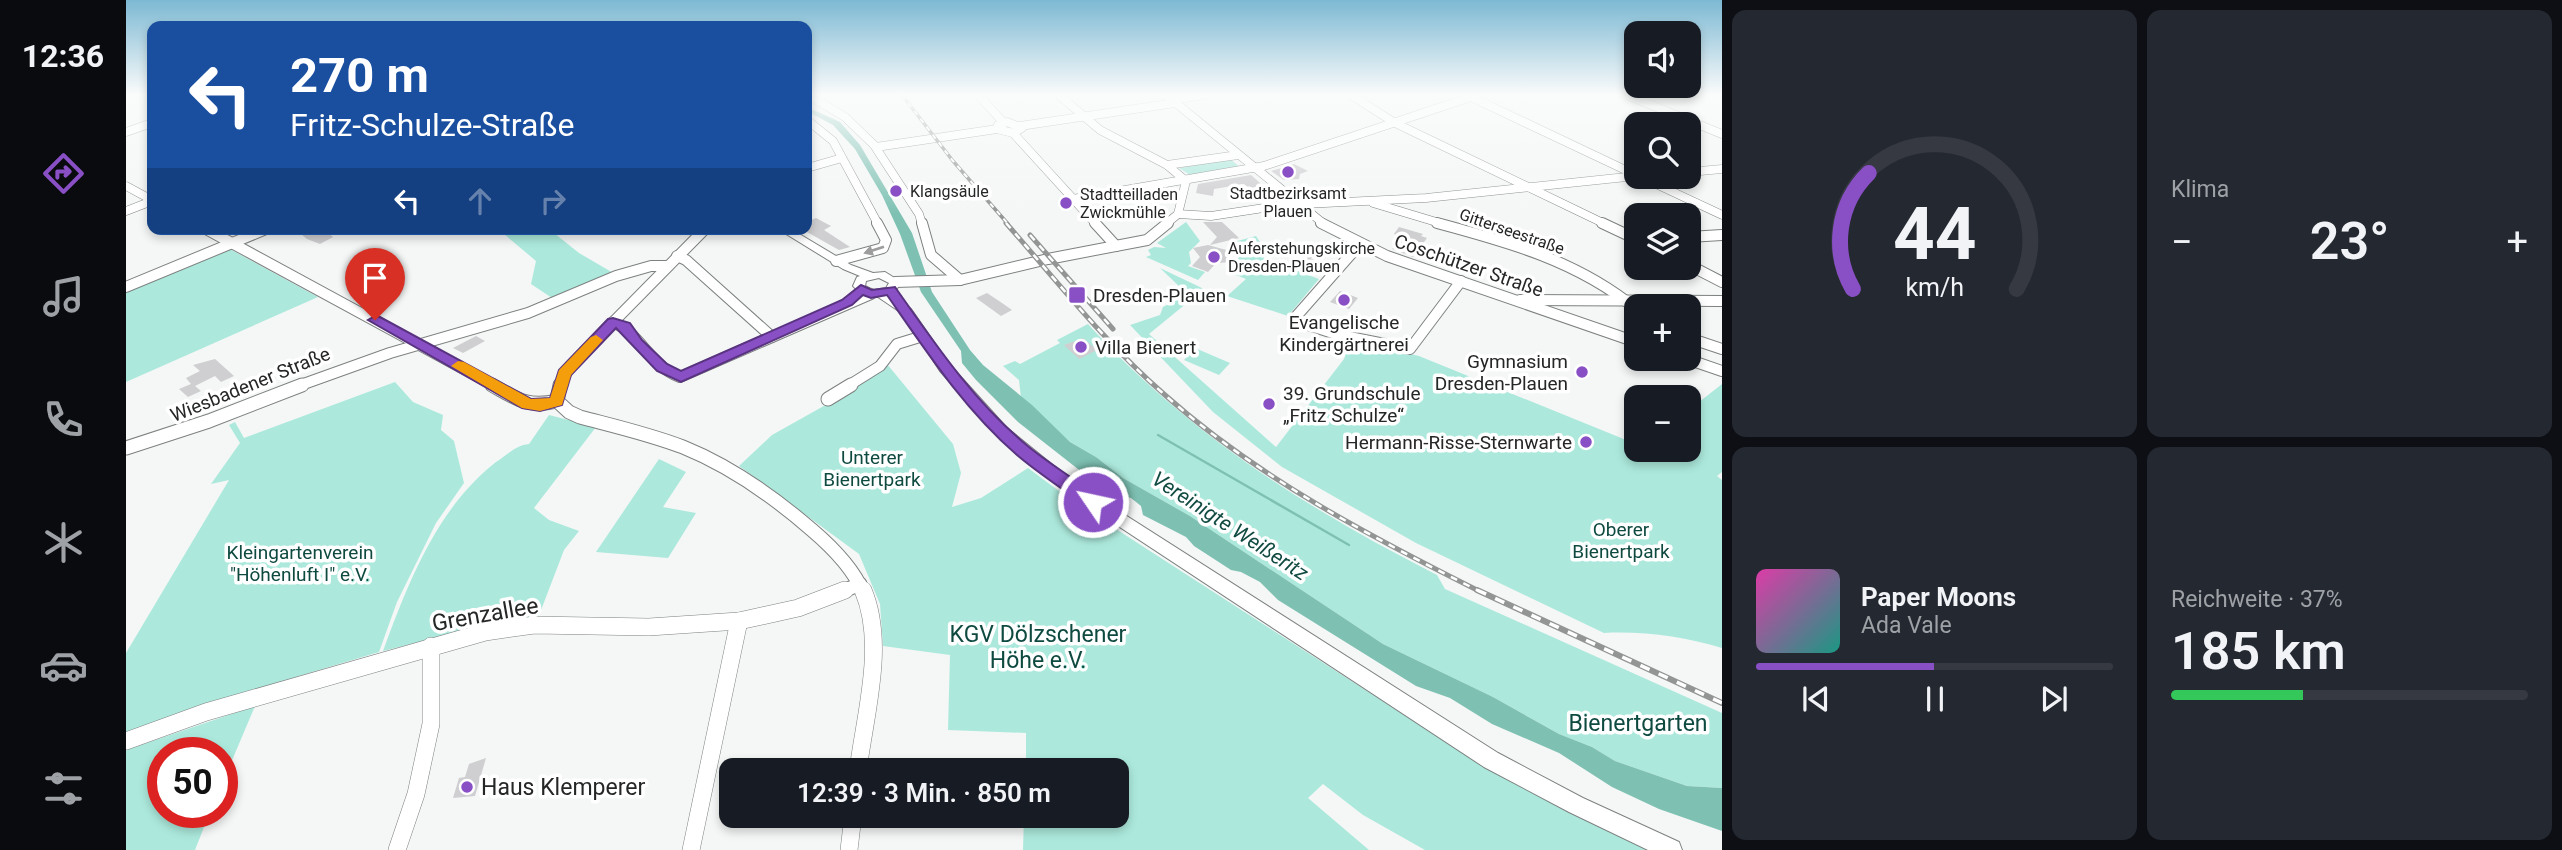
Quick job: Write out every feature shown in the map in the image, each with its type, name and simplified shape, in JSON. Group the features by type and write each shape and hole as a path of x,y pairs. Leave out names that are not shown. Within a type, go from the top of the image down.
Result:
{"main road":[{"path":"794,235 883,286 900,305 945,368 1002,431 1070,487 1482,754 1576,805 1671,850"}],"street":[{"path":"825,135 833,141 840,160 858,186 887,243 883,248 842,262"},
{"path":"866,135 919,214 931,255 957,281"},
{"path":"876,147 949,135"},
{"path":"1020,135 1116,246"},
{"path":"1109,135 1167,165 1186,181"},
{"name":"Coschützer Straße","path":"1214,135 1299,204 1359,245 1624,338"},
{"path":"1073,199 1255,168 1356,135"},
{"path":"1421,135 1624,233"},
{"path":"1552,135 1624,169"},
{"path":"1167,165 1238,155"},
{"path":"812,167 840,160"},
{"path":"1701,171 1722,169"},
{"path":"1178,214 1206,217 1299,204 1370,201 1624,177"},
{"path":"613,322 625,326 636,343 662,368 681,377 883,286 957,281 1150,239 1178,214 1186,181"},
{"path":"126,186 147,198"},
{"path":"1666,189 1722,215"},
{"name":"Gitterseestraße","path":"1370,201 1381,207 1515,245 1568,267 1624,299"},
{"path":"126,211 147,203"},
{"path":"1701,236 1722,234"},
{"path":"216,235 527,404 540,405 557,401"},
{"path":"126,287 250,235"},
{"path":"557,401 564,373 699,235"},
{"path":"1359,245 1293,320 1339,335 1410,349 1461,281"},
{"path":"677,256 686,260 772,337"},
{"name":"Wiesbadener Straße","path":"126,448 173,436 344,368 529,313 641,268 667,266"},
{"path":"1701,271 1722,282"},
{"path":"1518,301 1524,298 1624,300"},
{"path":"1701,301 1722,301"},
{"path":"828,399 854,385 880,366 897,344 923,336"},
{"path":"1701,342 1722,349"},
{"path":"1701,364 1722,371"},
{"path":"557,401 569,412 668,441 714,460 811,529 844,560 860,584 869,605 872,643 859,758"},
{"name":"Grenzallee","path":"126,741 206,712 485,632 534,625 649,627 739,621 798,608 860,584"},
{"path":"691,850 739,621"},
{"path":"397,850 416,794 431,724 431,646"},
{"path":"849,850 852,828"}],"green space":[{"path":"1230,159 1240,167 1190,175 1179,168"},
{"path":"1186,222 1200,241 1189,252 1191,263 1188,266 1205,272 1198,280 1146,257 1151,255 1148,250 1154,247 1166,248 1157,243"},
{"path":"505,235 556,235 579,253 615,274 552,298 531,284 536,261"},
{"path":"1256,236 1268,255 1265,259 1319,279 1288,316 1227,296 1246,279 1226,271 1239,257 1239,249 1230,243"},
{"path":"228,248 318,297 126,382 126,291"},
{"name":"Oberer Bienertpark","path":"1160,268 1204,289 1149,334 1276,447 1344,359 1351,340 1419,356 1624,439 1624,462 1701,462 1701,401 1722,384 1722,472 1717,476 1722,480 1722,648 1664,636 1604,633 1416,543 1282,467 1213,412 1130,325 1160,315 1163,307 1181,298 1182,289"},
{"name":"Bienertgarten","path":"1088,324 1126,364 1166,400 1251,466 1341,523 1437,575 1445,589 1722,713 1722,788 1687,786 1615,761 1592,747 1559,734 1493,697 1383,644 1190,516 1123,478 1096,457 1070,442 1021,398 1019,380 1003,366 1015,361 1020,364 1060,343 1057,340"},
{"path":"1195,348 1230,363 1219,375 1184,360"},
{"path":"887,364 953,444 961,473 952,507 981,498 1028,468 1071,500 1449,744 1494,771 1650,850 1425,850 1363,815 1323,784 1308,798 1369,850 1023,850 1024,828 1129,828 1129,758 1026,758 1026,733 948,730 950,655 883,646 880,604 859,554 739,466 772,435 838,398"},
{"name":"Kleingartenverein \"Höhenluft I\" e.V.","path":"395,382 413,402 443,415 441,430 454,441 464,483 436,523 397,602 379,652 212,702 126,734 126,653 229,480 211,484 240,443 229,425 235,422 244,438"},
{"path":"549,415 596,427 534,508 549,520 579,531 564,550 538,618 488,625 383,651 414,573 457,501 496,462 520,446 529,444"},
{"path":"659,459 686,472 663,507 696,513 668,558 596,552"},
{"path":"255,706 238,746 238,737 164,737"},
{"path":"147,743 147,828 204,828 195,850 126,850 126,750"}],"shaded area":[{"path":"842,135 851,135 860,145 912,233 932,292 970,350 983,365 1032,405 1070,442 1096,457 1123,478 1190,516 1383,644 1493,697 1559,734 1592,747 1615,761 1687,786 1722,788 1722,831 1659,809 1612,787 1559,753 1492,724 1450,698 1416,686 1278,600 1260,582 1231,570 1194,546 1186,537 1143,515 1141,506 1131,498 1106,491 1018,422 962,363 961,351 921,292 900,234 882,195 855,149"}],"building":[{"name":"Stadtbezirksamt Plauen","path":"1294,164 1308,171 1300,174 1299,179 1284,180 1271,171"},
{"path":"1251,175 1267,189 1253,191 1244,184 1214,189 1213,196 1196,193 1198,184"},
{"path":"816,218 831,226 824,230 850,247 839,250 812,235 812,220"},
{"path":"1203,222 1222,222 1239,238 1210,245 1217,237"},
{"path":"1399,227 1423,234 1421,236 1427,238 1413,257 1392,249 1404,239 1394,234"},
{"path":"302,235 333,237 320,244"},
{"name":"Auferstehungskirche Dresden-Plauen","path":"1208,245 1230,251 1227,254 1233,262 1216,263 1208,272 1192,266 1200,257 1193,248"},
{"path":"1301,245 1312,249 1307,254 1313,256 1311,259 1326,264 1316,275 1294,265 1298,261 1281,247"},
{"name":"Evangelische Kindergärtnerei","path":"1340,291 1358,298 1349,309 1330,302"},
{"path":"987,293 1012,310 1001,316 976,298"},
{"path":"476,336 485,341 463,353 453,348"},
{"name":"Villa Bienert","path":"1083,338 1097,350 1079,359 1064,345"},
{"path":"215,359 234,376 221,382 215,376 195,386 201,391 188,397 179,389 191,384 186,378 200,371 193,365"},
{"name":"Haus Klemperer","path":"486,758 475,796 453,798 459,778 465,777 469,764"}],"waterway":[{"path":"1158,435 1349,545"}],"railway":[{"path":"933,135 1008,224"},
{"path":"1006,223 1122,355 1200,425 1316,504 1478,590"},
{"path":"1030,235 1113,329"},
{"path":"1478,590 1722,703"}],"slow traffic":[{"path":"458,366 527,404 547,404 557,401 564,373 596,340"}],"place":[{"name":"Stadtbezirksamt Plauen","path":"1288,172"},
{"name":"Klangsäule","path":"896,191"},
{"name":"Stadtteilladen Zwickmühle","path":"1066,203"},
{"name":"Auferstehungskirche Dresden-Plauen","path":"1214,257"},
{"name":"Dresden-Plauen","path":"1077,295"},
{"name":"Evangelische Kindergärtnerei","path":"1344,300"},
{"name":"Villa Bienert","path":"1081,347"},
{"name":"Gymnasium Dresden-Plauen","path":"1582,372"},
{"name":"39. Grundschule „Fritz Schulze“","path":"1269,404"},
{"name":"Hermann-Risse-Sternwarte","path":"1586,442"},
{"name":"Haus Klemperer","path":"467,787"}],"route":[{"path":"375,320 527,404 540,405 557,401 564,373 613,322 625,326 636,343 662,368 681,377 847,302 861,289 871,294 891,290 945,368 986,415 1022,450 1093,502"}],"park label":[{"name":"Unterer Bienertpark","path":"872,468"},
{"name":"KGV Dölzschener Höhe e.V.","path":"1038,647"}],"water label":[{"name":"Vereinigte Weißeritz","path":"1230,526"}]}
